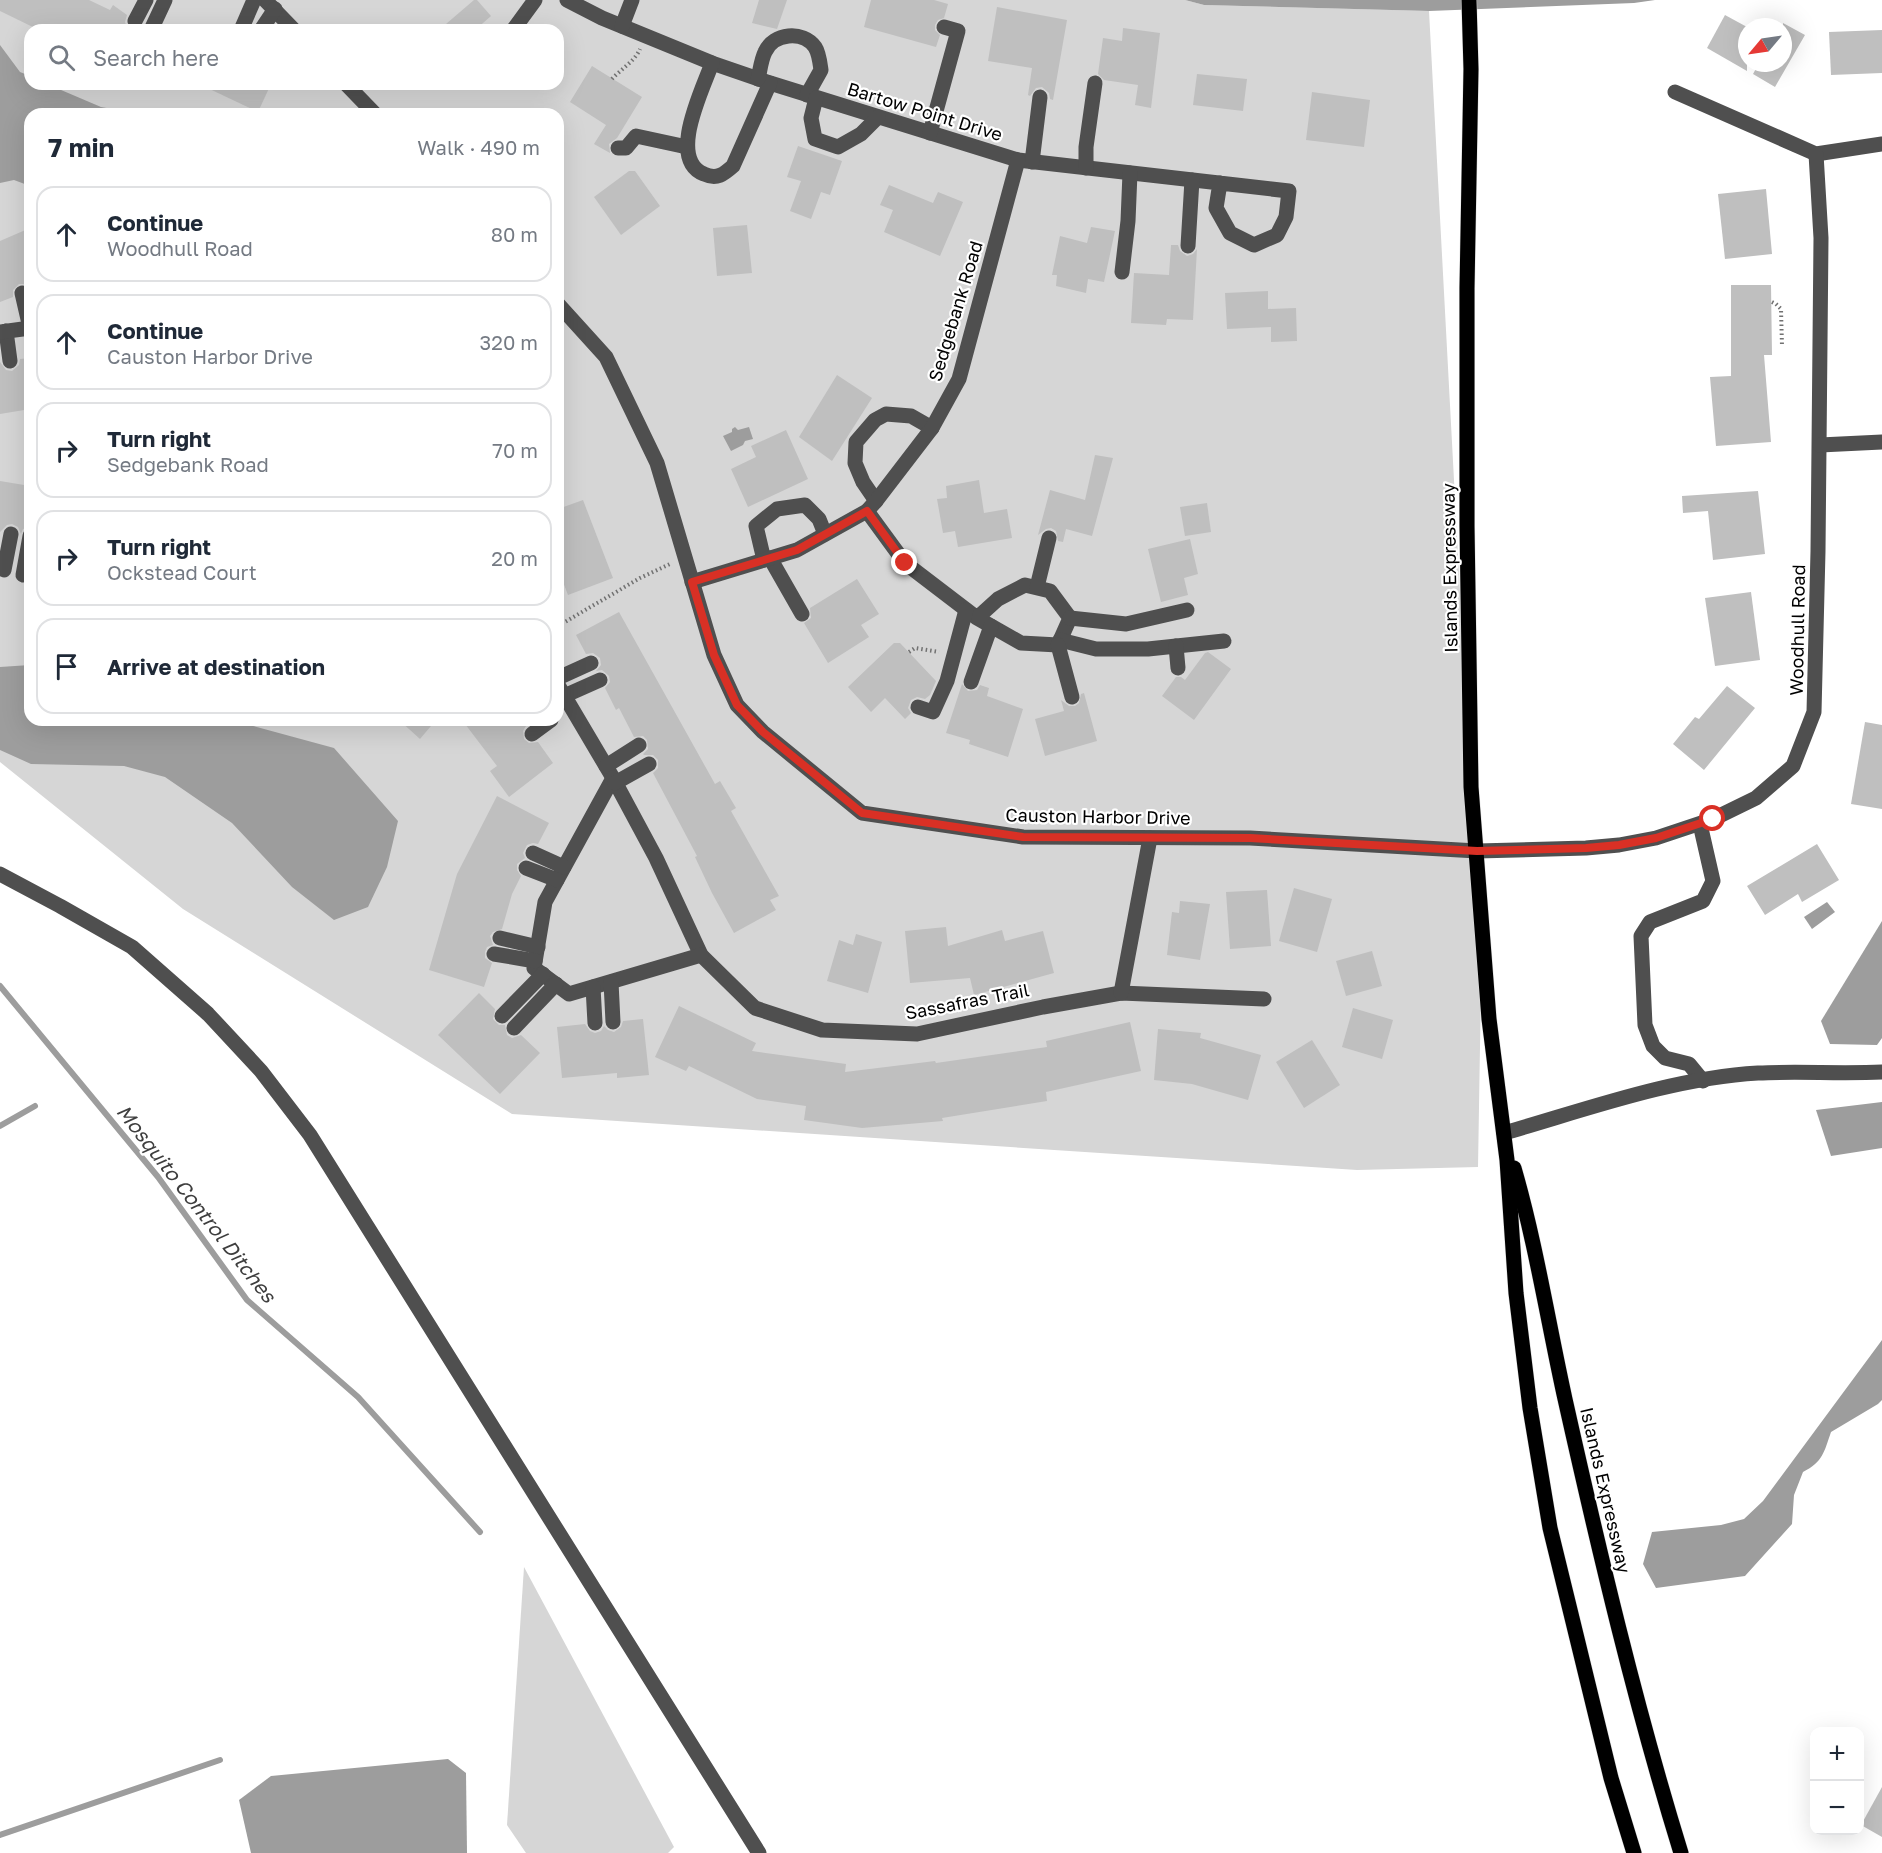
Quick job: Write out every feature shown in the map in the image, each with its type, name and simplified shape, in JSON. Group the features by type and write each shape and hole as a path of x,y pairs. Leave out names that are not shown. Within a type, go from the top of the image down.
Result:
{"main road":[{"name":"Islands Expressway","path":"1469,0 1471,69 1467,288 1467,526 1472,787 1489,1019 1503,1133 1516,1293 1530,1408 1551,1528 1611,1778 1634,1853"},
{"name":"Islands Expressway","path":"1503,1133 1529,1220 1564,1395 1616,1618 1654,1766 1681,1853"}],"street":[{"path":"135,21 146,0"},
{"path":"155,24 165,0"},
{"path":"244,24 254,0"},
{"path":"517,24 535,0"},
{"name":"Bartow Point Drive","path":"567,0 622,26 712,63 878,117 1025,161 1220,183 1289,191 1286,217 1277,235 1254,245 1230,233 1216,208 1220,183"},
{"path":"622,26 632,0"},
{"path":"263,24 270,5 288,24"},
{"path":"930,133 958,31 944,27"},
{"path":"712,63 686,136 687,153 694,166 703,174 722,176 733,166 764,81 765,51 773,41 795,35 806,39 816,48 821,70 812,96 811,118 815,140 838,147 861,134 878,117"},
{"path":"1086,168 1086,147 1095,83"},
{"path":"352,90 369,108"},
{"path":"1675,92 1816,154 1882,144"},
{"name":"Sedgebank Road","path":"692,582 797,550 872,506 932,428 959,379 1025,161 1040,98"},
{"path":"618,148 626,148 636,136 687,147"},
{"name":"Woodhull Road","path":"1477,851 1586,848 1656,838 1700,824 1756,798 1793,766 1814,712 1820,445 1821,238 1816,154"},
{"path":"1122,272 1128,221 1130,173"},
{"path":"1188,246 1192,180"},
{"path":"22,293 24,302"},
{"name":"Causton Harbor Drive","path":"564,311 606,357 657,463 714,655 737,705 763,732 862,813 1023,837 1250,838 1477,851"},
{"path":"10,361 3,331 24,329"},
{"path":"932,428 911,416 886,414 875,420 856,442 855,463 872,506 905,563 972,614 1021,643 1059,642 1096,649 1148,649 1224,641"},
{"path":"1820,445 1882,442"},
{"path":"802,614 767,559 756,526 777,509 805,505 819,519 825,534"},
{"path":"10,534 2,570 24,574"},
{"path":"1036,587 1049,538"},
{"path":"918,707 933,712 972,614 1025,585 1050,591 1070,618 1126,624 1187,610"},
{"path":"1070,618 1059,642 1072,697"},
{"path":"971,682 991,626"},
{"path":"1176,646 1178,668"},
{"path":"564,691 591,663"},
{"path":"564,693 600,680"},
{"name":"Sassafras Trail","path":"564,699 611,775 656,858 700,955 755,1008 822,1030 917,1034 1121,993 1264,999"},
{"path":"532,734 542,726"},
{"path":"502,1016 539,961 545,902 611,775 639,745"},
{"path":"611,775 649,764"},
{"path":"1700,824 1713,881 1703,901 1650,922 1641,936 1645,1025 1653,1046 1665,1058 1689,1064 1703,1081"},
{"path":"1121,993 1150,838"},
{"path":"533,853 560,874"},
{"path":"526,868 560,874"},
{"path":"0,874 132,947 208,1014 261,1071 310,1135 759,1853"},
{"path":"500,938 539,961 556,984 569,994 700,955"},
{"path":"494,954 539,961"},
{"path":"611,982 613,1022"},
{"path":"514,1028 556,984"},
{"path":"593,987 595,1023"},
{"path":"1503,1133 1636,1094 1703,1081 1757,1073 1882,1072"}],"path":[{"path":"612,79 639,52 645,35"},
{"path":"1772,302 1781,309 1782,346"},
{"path":"564,622 639,578 685,557"},
{"path":"909,652 915,648 954,655"}],"shaded area":[{"path":"0,0 1185,0 1204,5 1429,11 1481,987 1478,1167 1357,1170 512,1114 183,909 0,762"},
{"path":"1185,0 1655,0 1634,3 1429,11 1204,5"},
{"path":"0,45 20,72 24,74 24,90 61,90 107,108 24,108 24,184 14,180 0,183"},
{"path":"735,427 738,430 749,427 753,439 745,441 743,445 731,451 723,436 732,432"},
{"path":"24,665 24,726 253,726 334,748 398,821 387,867 368,907 334,920 292,887 232,823 165,777 124,766 31,764 0,750 0,667"},
{"path":"1827,902 1835,912 1812,929 1804,917"},
{"path":"1882,921 1882,1038 1877,1045 1830,1044 1821,1021"},
{"path":"1882,1102 1882,1148 1831,1156 1816,1110"},
{"path":"1882,1340 1882,1400 1831,1432 1819,1460 1803,1472 1794,1495 1792,1524 1745,1576 1656,1588 1643,1564 1652,1532 1721,1525 1744,1519 1763,1501"},
{"path":"524,1567 674,1847 668,1853 526,1853 507,1825"},
{"path":"448,1759 466,1773 467,1853 251,1853 239,1800 271,1776"}],"building":[{"path":"0,0 89,0 110,10 113,5 127,15 126,24 27,24 0,11"},
{"path":"474,0 477,0 491,16 482,24 446,24"},
{"path":"759,0 787,0 777,29 752,23"},
{"path":"871,0 934,0 948,4 944,18 938,20 935,25 935,30 940,35 936,47 864,27"},
{"path":"997,7 1067,20 1053,100 1042,87 1036,88 1030,96 1028,95 1032,68 988,61"},
{"path":"1725,15 1738,22 1738,66 1707,48"},
{"path":"1123,28 1160,33 1151,108 1135,105 1138,85 1104,80 1098,74 1103,38 1122,41"},
{"path":"1792,28 1805,35 1792,58"},
{"path":"1882,30 1882,73 1831,75 1829,32"},
{"path":"592,66 642,97 617,138 609,144 610,153 594,144 606,125 570,102"},
{"path":"1754,72 1784,72 1775,87 1753,74"},
{"path":"1197,74 1247,79 1243,111 1193,105"},
{"path":"212,90 268,90 260,108 250,108"},
{"path":"1312,92 1370,100 1364,147 1306,140"},
{"path":"798,146 842,161 830,195 821,192 811,219 790,211 801,181 787,177"},
{"path":"629,171 635,171 660,206 621,235 594,197"},
{"path":"889,185 933,203 938,192 963,202 940,256 884,232 893,210 880,205"},
{"path":"1766,189 1772,254 1725,259 1718,194"},
{"path":"747,225 752,273 717,276 713,228"},
{"path":"1091,227 1115,231 1104,282 1088,279 1086,293 1056,286 1057,275 1052,275 1060,236 1087,243"},
{"path":"24,231 24,284 19,284 13,290 13,297 0,302 0,241"},
{"path":"1171,245 1178,245 1180,251 1187,256 1193,254 1197,249 1193,320 1167,319 1166,325 1131,323 1134,273 1169,275"},
{"path":"1731,285 1771,285 1772,355 1764,355 1771,442 1716,446 1710,377 1731,376"},
{"path":"1268,291 1268,309 1296,308 1297,341 1271,342 1271,327 1227,329 1225,293"},
{"path":"20,359 24,359 24,410 0,414 0,362 6,370 12,371 19,365"},
{"path":"837,375 872,398 832,461 799,437"},
{"path":"786,430 808,479 748,507 731,469 756,457 751,446"},
{"path":"1095,455 1113,458 1092,536 1066,529 1063,542 1058,541 1056,531 1051,528 1038,535 1050,490 1085,500"},
{"path":"979,480 984,513 1007,509 1012,538 958,547 955,531 943,533 937,499 947,498 946,486"},
{"path":"0,481 24,485 24,529 21,534 18,527 12,524 7,525 0,532"},
{"path":"1758,491 1765,554 1713,560 1708,511 1683,513 1682,496"},
{"path":"583,500 613,578 568,595 564,585 564,507"},
{"path":"1207,503 1211,532 1185,536 1180,507"},
{"path":"1190,539 1198,574 1184,578 1188,595 1161,602 1148,549"},
{"path":"857,579 879,614 861,625 869,637 828,663 804,623 811,618 810,608"},
{"path":"1751,592 1760,660 1715,666 1705,598"},
{"path":"619,612 715,784 720,781 736,808 731,811 779,896 770,900 776,910 734,933 653,773 658,768 658,760 653,755 643,754 648,749 647,740 643,736 634,737 619,708 616,710 605,688 610,682 609,676 602,670 596,671 601,665 600,658 593,653 586,654 576,635"},
{"path":"894,643 900,643 936,681 930,695 925,699 917,697 911,700 908,708 911,713 905,719 885,698 871,712 848,687"},
{"path":"1208,652 1231,669 1194,720 1162,696 1176,677 1185,680"},
{"path":"962,684 968,691 977,690 980,685 989,688 987,696 1023,709 1008,757 969,744 970,740 946,733"},
{"path":"1727,686 1755,708 1704,770 1673,744 1695,717 1699,719"},
{"path":"1084,693 1097,741 1045,756 1035,719 1064,711 1061,700 1069,706 1075,706 1079,703 1081,694"},
{"path":"1865,722 1882,725 1882,809 1851,804"},
{"path":"406,726 431,726 420,739"},
{"path":"467,726 526,726 523,731 524,739 529,743 538,742 553,763 509,797 490,771 497,766"},
{"path":"497,796 549,823 538,844 527,845 523,853 525,858 517,864 517,870 521,876 512,894 502,929 493,932 490,936 493,945 487,947 485,952 485,958 492,963 484,987 429,970 457,874"},
{"path":"1817,844 1839,880 1802,902 1798,894 1765,915 1747,886"},
{"path":"1294,888 1332,899 1317,952 1279,941"},
{"path":"1267,890 1271,946 1230,949 1226,892"},
{"path":"1180,901 1210,904 1200,960 1167,955 1172,912 1179,913"},
{"path":"946,927 948,946 1002,930 1005,941 1043,931 1054,973 974,995 970,978 910,983 905,931"},
{"path":"856,934 882,942 868,993 827,981 839,940 853,945"},
{"path":"1372,951 1382,986 1346,996 1336,961"},
{"path":"479,993 495,1009 493,1019 499,1025 505,1025 507,1035 512,1038 521,1035 540,1053 500,1094 438,1035"},
{"path":"679,1006 756,1043 752,1051 846,1064 845,1072 935,1061 936,1063 1047,1047 1046,1041 1130,1022 1141,1071 1046,1092 1047,1101 942,1118 943,1121 862,1128 804,1120 806,1106 757,1099 689,1066 686,1071 655,1057"},
{"path":"1353,1008 1393,1020 1382,1059 1342,1047"},
{"path":"643,1019 649,1075 617,1078 617,1073 562,1078 557,1027 585,1024 590,1031 595,1033 601,1031 604,1026 614,1032 621,1027 623,1021"},
{"path":"1158,1029 1201,1033 1200,1038 1261,1055 1248,1100 1192,1084 1154,1080"},
{"path":"1312,1040 1340,1085 1304,1108 1276,1062"},
{"path":"1882,1787 1882,1837 1864,1827 1864,1820"}],"waterway":[{"name":"Mosquito Control Ditches","path":"0,986 158,1177 247,1300 358,1397 480,1532"},
{"name":"Mosquito Control Ditches","path":"0,1126 35,1106"},
{"name":"Mosquito Control Ditches","path":"0,1835 220,1760"}],"route":[{"path":"905,563 867,511 797,550 692,582 714,655 737,705 763,732 862,813 1023,837 1250,838 1477,851 1619,845 1656,838 1713,819"}]}
